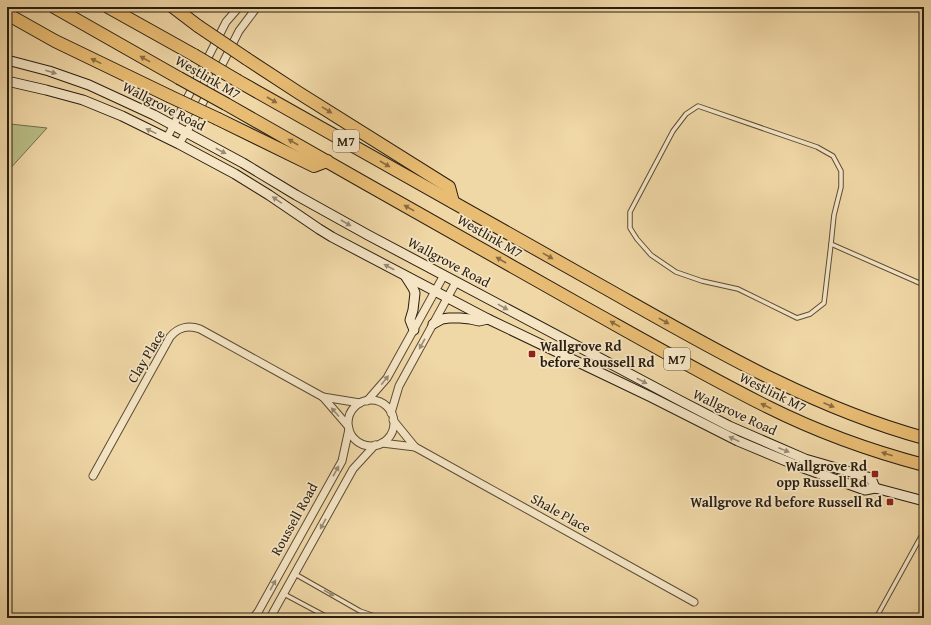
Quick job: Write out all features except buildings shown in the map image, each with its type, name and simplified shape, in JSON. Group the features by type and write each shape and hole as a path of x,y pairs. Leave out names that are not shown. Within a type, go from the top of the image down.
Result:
{"highway":[{"name":"Westlink M7","path":"54,7 755,401 836,437 924,465"},
{"name":"Westlink M7","path":"108,7 759,373 795,391 856,416 924,438"},
{"name":"M7","path":"172,7 299,93 449,187 453,202"},
{"path":"12,17 55,41 314,166 327,161"}],"main road":[{"name":"Wallgrove Road","path":"10,61 49,71 89,85 147,112 250,167 348,225 677,400 729,426 806,459 871,478 875,488"},
{"name":"Wallgrove Road","path":"8,81 83,100 122,116 168,138 247,181 319,229 447,298 738,441 798,466 865,490 875,488 924,501"},
{"path":"405,275 415,293 410,320 414,330"},
{"path":"433,324 442,319 449,318 470,319 479,322 488,318"}],"street":[{"path":"168,138 226,22 239,7"},
{"path":"180,144 195,118 239,30 257,7"},
{"path":"363,402 373,400 384,404 388,408 392,417 393,426 391,433 387,439 379,444 364,445 358,442 351,434 348,427 350,413 354,407 363,402 387,378 444,275"},
{"path":"392,417 399,386 456,282"},
{"name":"Clay Place","path":"93,476 170,337 180,328 188,326 200,330 322,398 348,427"},
{"name":"Clay Place","path":"322,398 363,402"},
{"name":"Shale Place","path":"392,417 415,448"},
{"name":"Roussell Road","path":"253,618 258,612 342,461 348,427"},
{"name":"Shale Place","path":"379,444 415,448 694,602"},
{"name":"Roussell Road","path":"270,618 353,469 379,444"}],"lane":[{"path":"816,7 822,7"},
{"path":"698,106 817,147 833,156 841,171 842,187 834,215 831,244 824,302 810,314 797,318 738,289 702,281 676,272 651,255 637,239 630,228 630,212 673,131 686,114 698,106"},
{"path":"831,244 924,285"},
{"path":"876,618 924,531"},
{"path":"295,574 360,611 380,618"},
{"path":"284,593 329,618"}],"green space":[{"path":"7,123 47,128 7,172"}],"place":[{"name":"Wallgrove Rd before Roussell Rd","path":"532,354"},
{"name":"Wallgrove Rd opp Russell Rd","path":"875,474"},
{"name":"Wallgrove Rd before Russell Rd","path":"890,502"}]}
